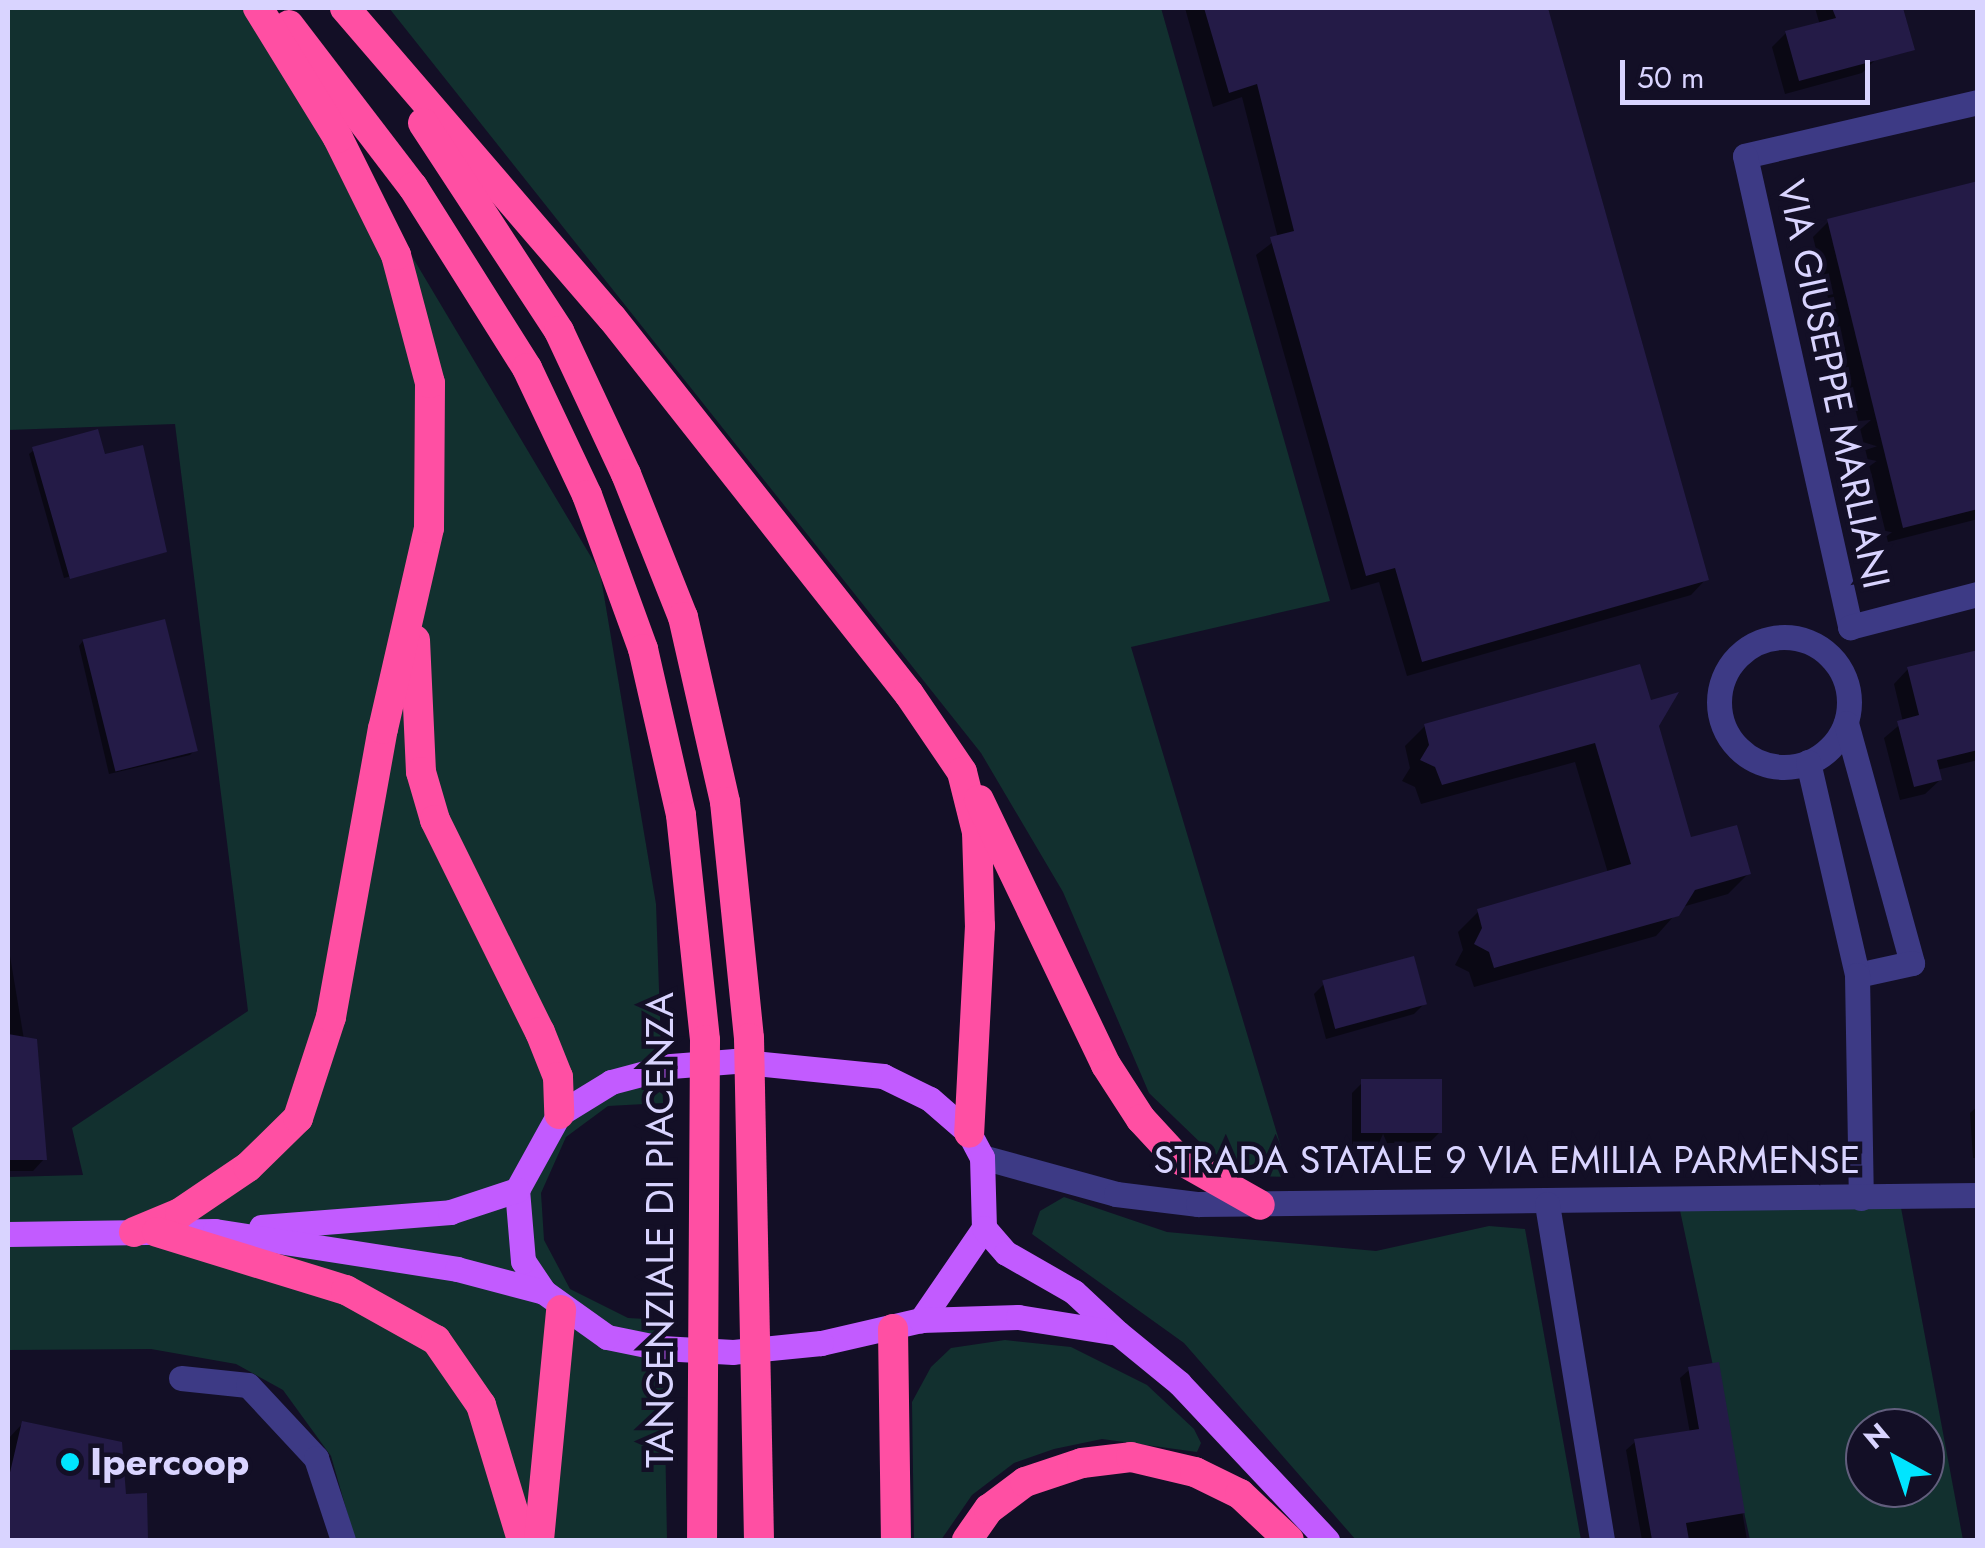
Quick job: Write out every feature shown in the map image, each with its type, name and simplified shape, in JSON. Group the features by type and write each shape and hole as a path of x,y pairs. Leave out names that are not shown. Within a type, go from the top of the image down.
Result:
{"highway":[{"path":"145,1232 248,1167 298,1118 332,1017 383,729 430,528 430,383 396,255 338,138 258,8"},
{"name":"TANGENZIALE DI PIACENZA","path":"274,8 413,187 526,368 587,495 643,649 681,815 705,1040 702,1540"},
{"path":"345,8 559,331 626,474 684,617 725,802 749,1038 759,1540"},
{"path":"345,8 612,318 909,694 1001,836 1106,1064 1141,1119 1177,1158 1260,1204"},
{"path":"413,612 421,772 435,820 540,1032 558,1077 559,1114"},
{"path":"962,772 977,832 980,926 975,1145"},
{"path":"145,1232 346,1290 436,1340 481,1404 522,1540"},
{"path":"539,1540 552,1301"},
{"path":"896,1540 907,1324"},
{"path":"967,1540 989,1509 1025,1482 1082,1462 1131,1457 1195,1472 1240,1494 1289,1540"}],"main road":[{"name":"STRADA STATALE 9 VIA EMILIA PARMENSE","path":"516,1190 559,1114 611,1082 672,1066 735,1061 882,1076 930,1099 975,1145"},
{"path":"975,1145 984,1228 1006,1253 1074,1292 1179,1383 1328,1540"},
{"path":"8,1234 215,1231 450,1212 516,1190 523,1260 552,1301"},
{"path":"907,1324 984,1228"},
{"path":"215,1231 439,1266 552,1301 607,1336 714,1351 820,1343 907,1324 1018,1317 1118,1333"}],"street":[{"name":"VIA GIUSEPPE MARLIANI","path":"1978,102 1746,156 1850,627 1978,594"},
{"path":"1846,723 1825,753 1808,762 1765,764 1730,739 1719,697 1736,658 1776,638 1818,646 1846,680 1846,723 1912,963 1857,975"},
{"path":"1808,762 1857,975 1862,1198"},
{"name":"STRADA STATALE 9 VIA EMILIA PARMENSE","path":"975,1145 1116,1194 1260,1204 1547,1204 1978,1195"},
{"path":"1547,1204 1602,1540"},
{"path":"181,1378 248,1385 316,1458 343,1540"}],"green space":[{"path":"8,8 245,8 360,169 600,572 656,904 663,1103 608,1106 566,1137 541,1193 544,1240 570,1289 628,1318 663,1320 667,1540 355,1540 331,1456 283,1390 236,1364 151,1349 8,1350 8,1177 83,1175 72,1128 248,1011 175,424 8,430"},
{"path":"389,8 1161,8 1330,601 1131,647 1290,1177 1251,1176 1206,1148 1149,1093 1063,892 981,753"},
{"path":"1064,1197 1167,1232 1376,1251 1489,1226 1525,1229 1581,1540 1356,1540 1184,1343 1032,1234 1040,1211"},
{"path":"1899,1197 1938,1408 1845,1408 1845,1508 1945,1508 1945,1444 1963,1540 1750,1540 1678,1201"},
{"path":"1005,1340 1071,1347 1147,1385 1194,1429 1201,1443 1197,1452 1102,1439 1054,1449 1014,1463 972,1495 941,1540 914,1540 912,1402 931,1367 951,1348"}],"building":[{"path":"1204,8 1548,8 1709,580 1422,662 1395,568 1366,576 1270,237 1294,231 1257,84 1229,93"},
{"path":"1832,8 1903,8 1915,50 1799,81 1785,31 1836,18"},
{"path":"1978,181 1978,509 1903,528 1827,219"},
{"path":"98,429 105,454 143,445 167,552 70,579 32,447"},
{"path":"165,619 198,751 115,772 83,640"},
{"path":"1978,650 1978,750 1937,760 1942,780 1914,787 1897,721 1919,715 1907,667"},
{"path":"1640,664 1651,700 1679,692 1659,726 1691,837 1737,825 1751,874 1695,890 1679,916 1494,968 1489,952 1474,944 1482,928 1477,909 1631,864 1595,743 1442,785 1435,767 1420,760 1429,745 1424,724"},
{"path":"1414,956 1427,1004 1335,1029 1322,981"},
{"path":"8,1034 37,1039 47,1160 8,1160"},
{"path":"1361,1079 1442,1079 1442,1133 1361,1133"},
{"path":"1719,1362 1745,1513 1686,1523 1689,1540 1652,1540 1634,1439 1699,1429 1688,1367"},
{"name":"Ipercoop","path":"22,1421 122,1442 126,1494 147,1493 148,1540 8,1540 8,1481"}],"place":[{"name":"Ipercoop","path":"70,1462"}]}
